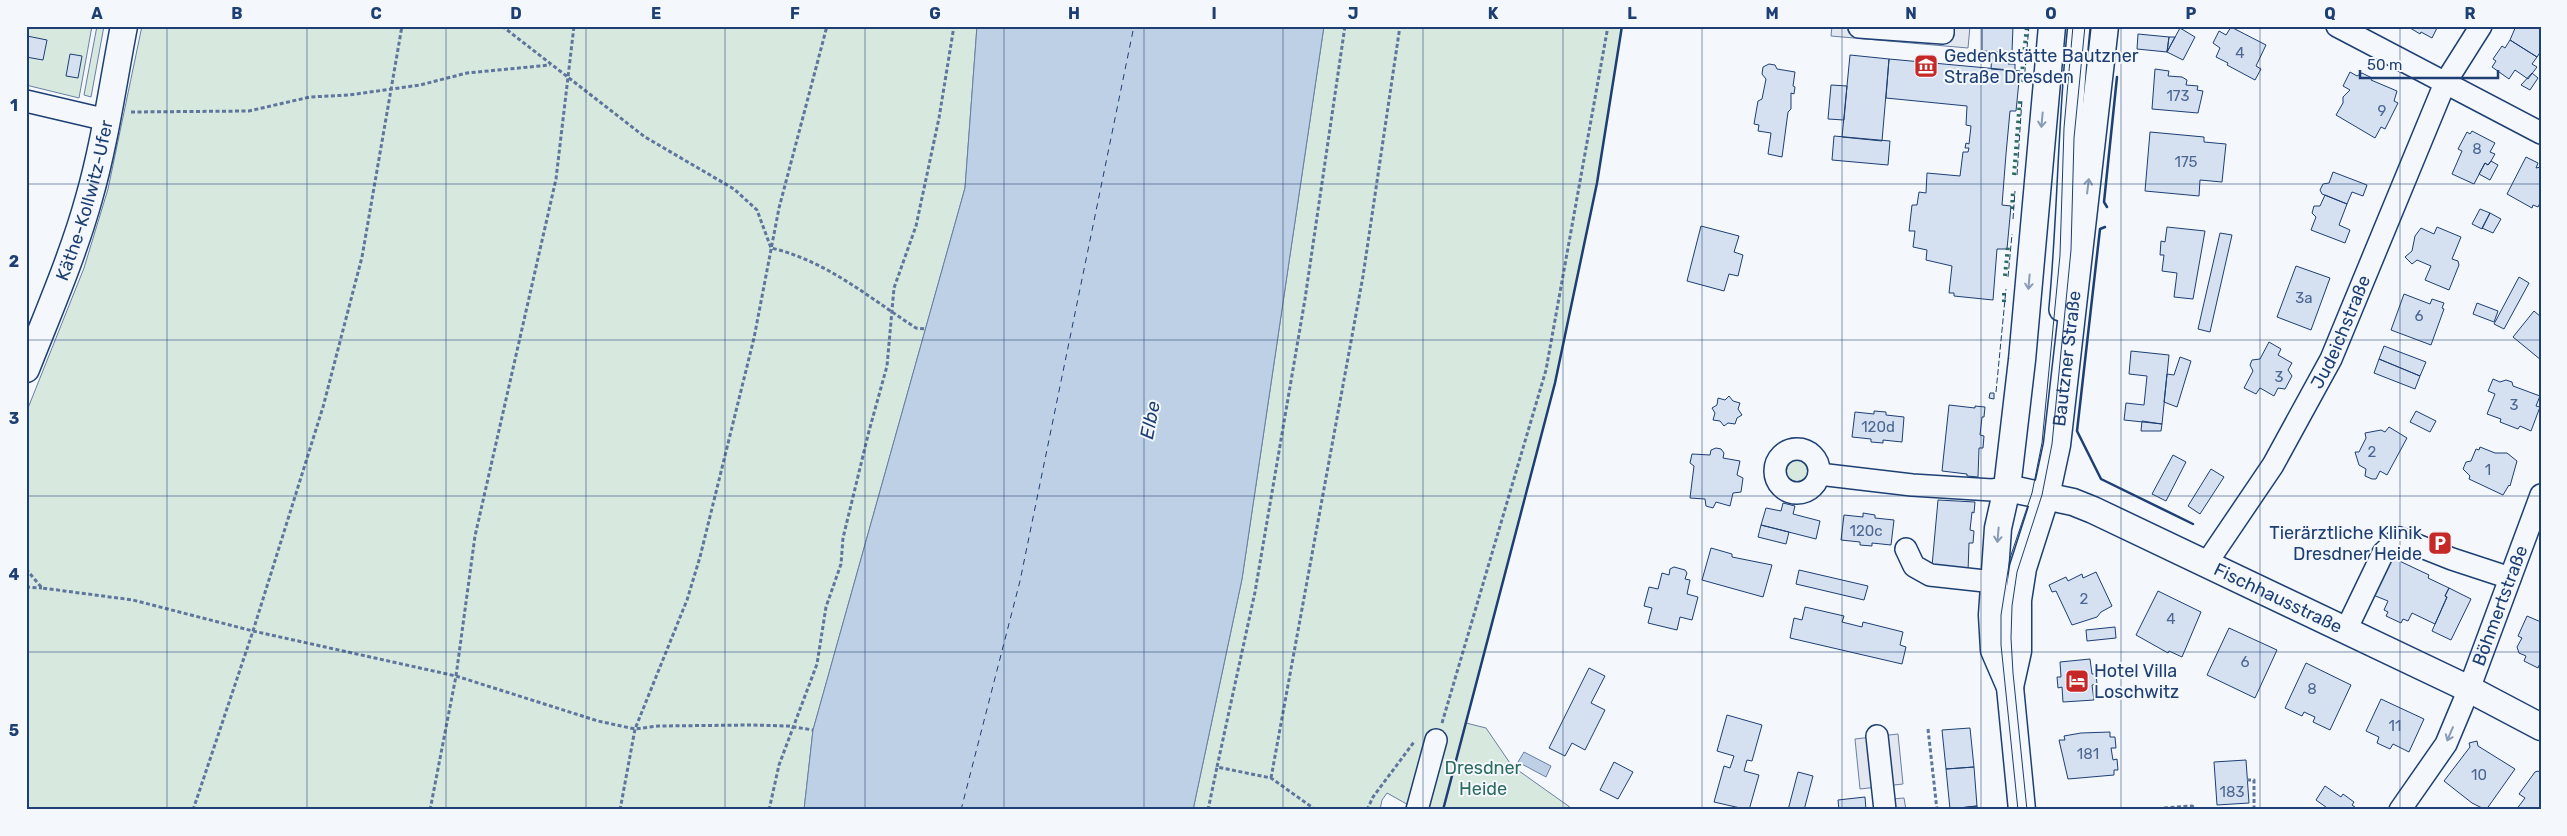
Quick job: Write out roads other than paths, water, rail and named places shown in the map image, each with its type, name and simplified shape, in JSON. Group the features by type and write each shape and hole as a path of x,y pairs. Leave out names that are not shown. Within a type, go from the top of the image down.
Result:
{"main road":[{"name":"Käthe-Kollwitz-Ufer","path":"26,369 60,282 115,116 124,26"},
{"name":"Bautzner Straße","path":"2010,687 1994,650 1994,582 1998,528 2007,488 2028,302 2046,72 2052,26"},
{"name":"Bautzner Straße","path":"2022,810 2010,687 2018,650 2018,600 2023,568 2057,445 2105,26"},
{"name":"Fischhausstraße","path":"2007,488 2080,504 2345,632 2469,689 2541,727"}],"street":[{"path":"1859,27 1943,33 1944,26"},
{"path":"2042,495 2065,252 2069,133 2079,26"},
{"path":"2337,26 2541,133"},
{"name":"Judeichstraße","path":"2206,564 2273,465 2331,359 2445,83 2481,26"},
{"path":"2046,72 2069,133"},
{"path":"26,101 115,116"},
{"path":"2067,206 2079,252"},
{"path":"1819,474 1912,485 1992,490 2007,488"},
{"name":"Böhmertstraße","path":"2400,810 2446,744 2469,689 2541,495"},
{"path":"2345,632 2383,553 2399,538 2452,559 2510,578"},
{"path":"1906,549 1914,566 1930,575 1994,582"},
{"path":"1417,810 1434,730"},
{"path":"1877,736 1885,810"}],"water":[{"name":"Elbe","path":"977,26 1324,26 1242,579 1193,810 804,810 813,730 965,188"},
{"path":"1524,752 1551,766 1546,777 1518,762"}],"tram line":[{"path":"2018,810 2001,645 2001,615 2010,558 2032,493 2042,443 2060,255 2064,128 2073,26"},
{"path":"2027,810 2013,673 2012,606 2017,572 2042,495 2052,444 2071,250 2074,138 2085,26"}],"place":[{"name":"Gedenkstätte Bautzner Straße Dresden","path":"1926,66"},
{"name":"Tierärztliche Klinik Dresdner Heide","path":"2440,543"},
{"name":"Hotel Villa Loschwitz","path":"2077,681"}],"park label":[{"name":"Dresdner Heide","path":"1483,778"}]}
